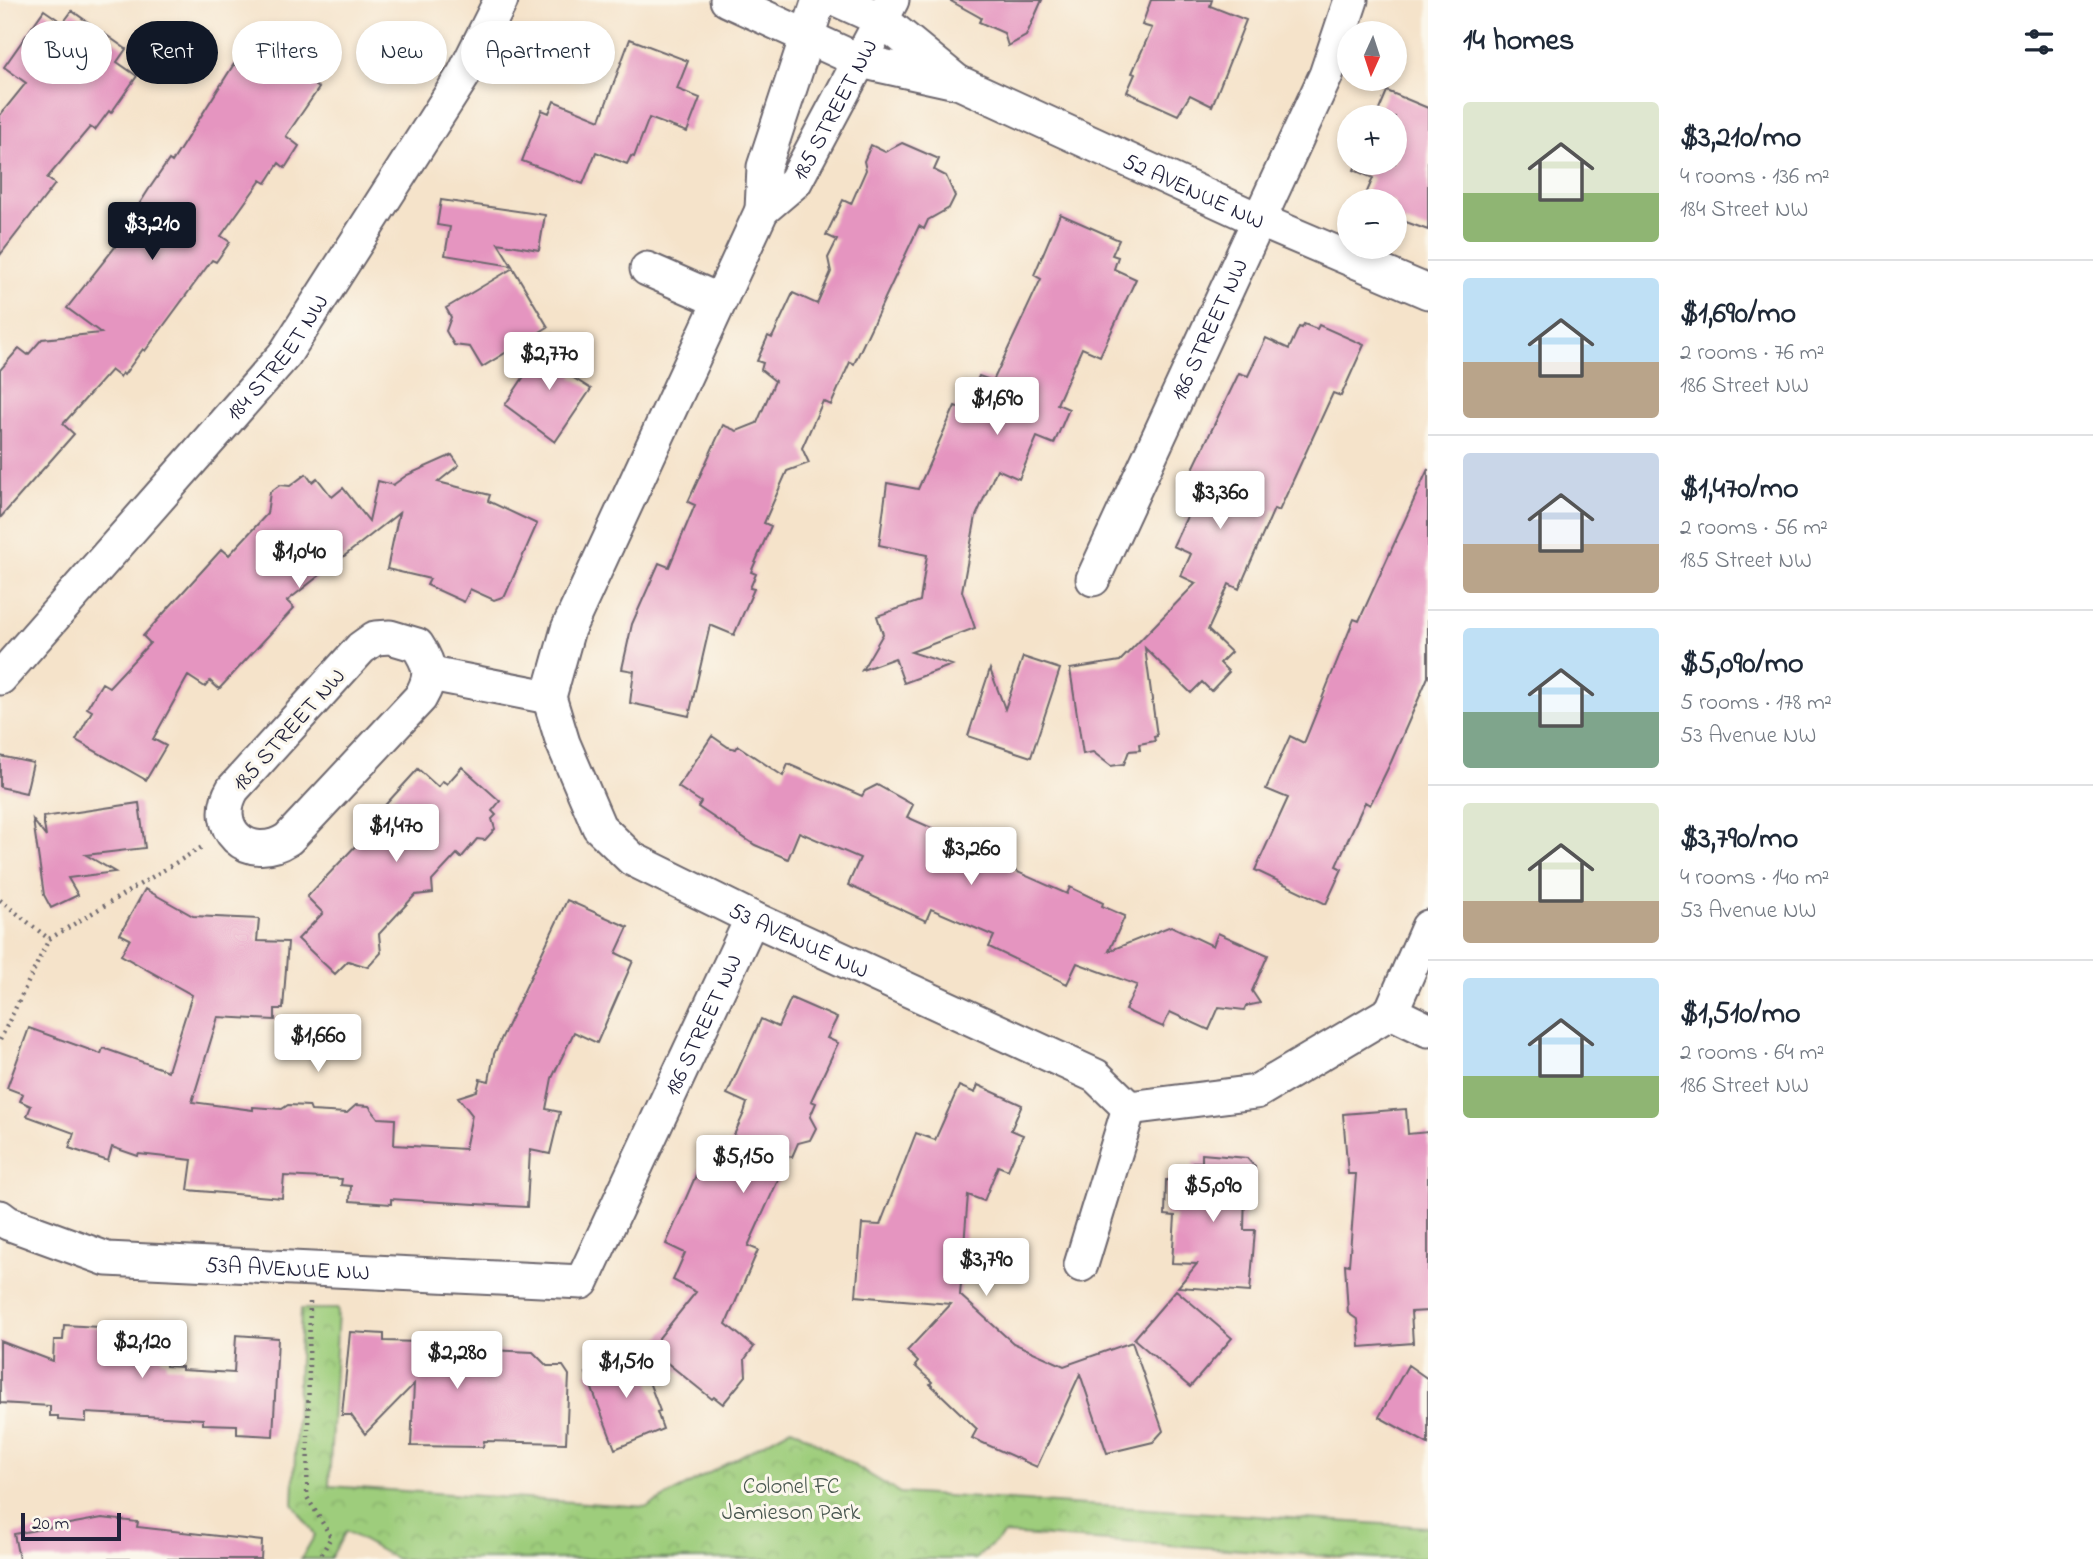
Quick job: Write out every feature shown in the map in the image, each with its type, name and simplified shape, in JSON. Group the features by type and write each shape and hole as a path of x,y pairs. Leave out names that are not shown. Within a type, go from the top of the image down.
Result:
{"street":[{"name":"184 STREET NW","path":"0,677 285,354 464,74 501,0"},
{"name":"52 AVENUE NW","path":"727,0 860,61 960,83 1259,220 1428,292"},
{"name":"185 STREET NW","path":"549,697 568,629 762,210 764,167 819,0"},
{"name":"52 AVENUE NW","path":"838,0 887,10 960,83"},
{"name":"186 STREET NW","path":"1093,579 1326,75 1352,0"},
{"name":"185 STREET NW","path":"762,210 795,182 887,10"},
{"path":"647,269 719,300"},
{"name":"185 STREET NW","path":"230,830 226,806 233,789 360,648 375,639 403,638 417,645 430,667 431,674"},
{"path":"230,830 245,845 262,850 288,839 420,698 431,674 549,697"},
{"name":"53 AVENUE NW","path":"549,697 563,743 599,827 632,859 752,918 1096,1076 1129,1108"},
{"name":"186 STREET NW","path":"582,1282 752,918"},
{"path":"1081,1265 1129,1108 1256,1092 1391,1012 1428,927"},
{"path":"1391,1012 1428,1030"},
{"name":"53A AVENUE NW","path":"0,1217 8,1223 107,1259 582,1282"}],"path":[{"path":"0,1040 49,939 230,830"},
{"path":"0,900 49,939"},
{"path":"311,1269 307,1497 331,1537 319,1559"}],"green space":[{"name":"Colonel FC Jamieson Park","path":"301,1309 338,1309 329,1486 647,1507 792,1428 900,1493 1428,1527 1428,1559 1376,1559 1005,1534 975,1559 396,1559 346,1531 330,1559 301,1559 315,1535 293,1504"}],"building":[{"path":"949,0 1042,0 1026,36 1008,46 1004,33 979,22 981,18"},
{"path":"1151,0 1212,0 1210,6 1246,20 1212,106 1190,95 1178,115 1127,92 1135,74 1132,73 1152,28 1142,25"},
{"path":"44,10 60,21 36,21"},
{"path":"72,11 86,21 64,21"},
{"path":"112,39 126,49 117,62 126,68 126,84 131,84 111,113 109,111 95,130 90,127 47,178 55,184 0,255 0,115 25,84 112,84"},
{"path":"630,39 688,61 677,89 700,98 687,132 649,118 634,157 631,156 627,164 596,152 583,184 522,161 542,110 549,113 554,101 600,120"},
{"path":"21,43 21,79 4,67"},
{"path":"232,67 232,84 313,84 319,88 286,136 299,146 285,168 279,163 266,183 261,180 221,236 230,242 216,262 212,260 124,375 122,373 120,377 111,370 63,424 74,434 0,518 0,370 19,348 28,355 42,339 101,333 67,308 130,228 126,225 169,160 172,162"},
{"path":"1387,91 1428,108 1428,230 1407,222 1407,189 1368,189 1373,178 1366,175 1407,175 1407,105 1381,105"},
{"path":"902,143 939,159 934,170 946,176 955,196 949,208 928,220 924,229 919,226 854,364 850,362 831,405 823,401 802,448 809,463 787,471 764,523 771,526 751,572 756,574 750,588 754,589 734,635 710,625 689,716 630,703 634,671 622,669 632,624 659,563 669,567 695,505 688,502 723,425 737,431 757,423 775,381 761,370 763,363 757,361 768,336 772,338 793,293 817,304 831,272 828,258 837,240 826,235 843,200 851,204 866,170 864,161 871,145 885,152"},
{"path":"441,200 545,215 539,250 498,243 512,266 445,255 450,227 437,225"},
{"path":"1060,214 1119,240 1112,255 1118,257 1114,269 1136,279 1100,356 1082,348 1057,404 1069,409 1054,444 1037,437 1019,479 997,469 976,516 962,591 975,628 911,652 952,665 904,683 895,658 862,670 883,634 877,616 920,601 927,555 879,545 887,483 918,489 955,406 964,409 979,376 993,381 1041,279 1034,275"},
{"path":"513,268 548,327 482,367 470,347 454,345 446,331 451,317 446,308"},
{"path":"1304,324 1317,329 1319,325 1364,345 1341,396 1333,393 1279,511 1274,509 1239,589 1229,584 1208,630 1231,652 1220,663 1229,672 1211,691 1202,682 1191,693 1145,648 1157,736 1154,737 1155,741 1139,744 1140,750 1129,751 1124,764 1111,766 1093,752 1083,754 1070,669 1120,661 1196,583 1181,576 1191,554 1173,546 1192,506 1178,500 1239,373 1248,376 1266,338 1289,349 1299,327 1302,328"},
{"path":"552,334 575,372 572,377 591,389 555,442 505,405"},
{"path":"452,455 459,465 438,482 490,495 488,501 537,524 505,596 494,600 470,589 464,602 427,585 430,579 387,569 399,513 287,601 294,608 219,689 210,681 205,687 188,676 153,739 166,746 146,780 76,740 92,711 87,708 102,683 109,687 150,643 143,636 222,549 229,555 267,514 270,492 280,485 290,486 306,474 312,482 317,478 332,497 343,488 369,521 378,481 393,485 407,475"},
{"path":"1428,469 1428,677 1391,762 1370,805 1365,802 1336,866 1342,869 1326,904 1255,870 1288,798 1266,789 1290,736 1304,743 1354,619 1359,621"},
{"path":"1023,657 1060,669 1031,757 968,736 990,669 1005,709"},
{"path":"712,736 728,747 736,749 738,746 783,776 788,764 862,796 865,791 877,785 913,805 907,817 988,853 986,858 1067,894 1070,887 1103,903 1102,906 1125,916 1109,951 1171,926 1213,946 1218,933 1268,955 1252,991 1260,1003 1246,1006 1244,1010 1219,1007 1209,1030 1170,1012 1163,1027 1125,1010 1137,985 1077,963 1067,984 989,947 994,936 931,909 926,921 848,885 860,858 799,832 788,859 755,845 698,807 701,802 678,787"},
{"path":"0,756 33,763 26,793 0,787"},
{"path":"462,767 500,801 492,811 496,815 492,819 495,829 485,840 477,839 461,858 457,854 432,881 433,893 415,895 379,934 381,953 368,967 348,961 335,974 298,939 323,913 307,897 362,839 358,835 418,769 438,787 443,781 447,784"},
{"path":"139,803 145,848 86,855 115,872 68,878 78,895 51,908 44,895 33,820 46,837 43,817"},
{"path":"145,889 193,916 259,919 257,941 288,942 283,1009 275,1009 275,1020 218,1017 192,1102 253,1110 253,1107 282,1109 288,1105 309,1106 311,1111 347,1113 356,1105 369,1106 378,1118 395,1119 394,1145 465,1149 472,1115 458,1097 477,1091 480,1079 489,1081 494,1054 567,900 628,927 616,953 633,961 597,1043 574,1032 552,1078 546,1109 560,1112 550,1154 530,1150 527,1207 391,1199 391,1204 350,1201 351,1186 341,1185 342,1179 284,1176 282,1198 188,1190 192,1160 138,1156 112,1147 108,1161 69,1148 74,1133 27,1116 31,1106 20,1101 23,1094 7,1088 29,1028 101,1054 103,1048 168,1071 192,995 121,955 130,939 120,934"},
{"path":"791,998 837,1018 827,1038 838,1043 811,1101 816,1103 810,1117 816,1128 810,1140 798,1143 792,1157 789,1156 748,1246 758,1250 726,1324 754,1347 745,1359 746,1376 723,1404 714,1397 712,1399 650,1349 696,1292 673,1280 685,1253 666,1244 699,1168 716,1175 744,1113 747,1103 727,1094 761,1019 778,1027"},
{"path":"978,1085 1022,1105 1011,1130 1023,1135 1008,1170 998,1166 984,1201 968,1195 960,1295 1013,1343 1064,1366 1132,1342 1163,1431 1153,1442 1107,1453 1080,1374 1037,1467 972,1438 977,1429 930,1384 932,1382 915,1366 918,1362 907,1351 951,1304 856,1296 862,1224 880,1225 916,1133 935,1140 959,1086 975,1093"},
{"path":"1406,1109 1408,1134 1428,1132 1428,1311 1411,1312 1413,1343 1360,1347 1358,1320 1348,1313 1345,1264 1349,1265 1356,1174 1348,1174 1343,1114"},
{"path":"1202,1154 1247,1158 1255,1167 1255,1183 1245,1191 1244,1230 1255,1230 1250,1292 1178,1287 1197,1264 1172,1263 1175,1216 1165,1215 1166,1180 1193,1181 1193,1162 1202,1162"},
{"path":"1176,1290 1232,1338 1190,1387 1134,1339"},
{"path":"64,1325 151,1330 150,1343 160,1343 162,1360 166,1361 166,1366 182,1367 182,1370 234,1373 236,1335 278,1338 273,1436 237,1434 237,1425 203,1424 203,1419 86,1413 86,1422 58,1420 58,1416 50,1416 50,1406 0,1403 0,1341 53,1361 54,1340 63,1340"},
{"path":"350,1332 384,1334 384,1341 489,1344 488,1350 533,1352 547,1366 563,1366 569,1375 566,1443 484,1441 483,1447 411,1446 414,1384 365,1434 351,1415 342,1415"},
{"path":"638,1353 660,1411 657,1412 663,1429 615,1449 586,1373"},
{"path":"1408,1365 1428,1379 1428,1444 1379,1417"},
{"path":"102,1518 138,1522 137,1527 262,1541 261,1559 19,1559 14,1534"}]}
